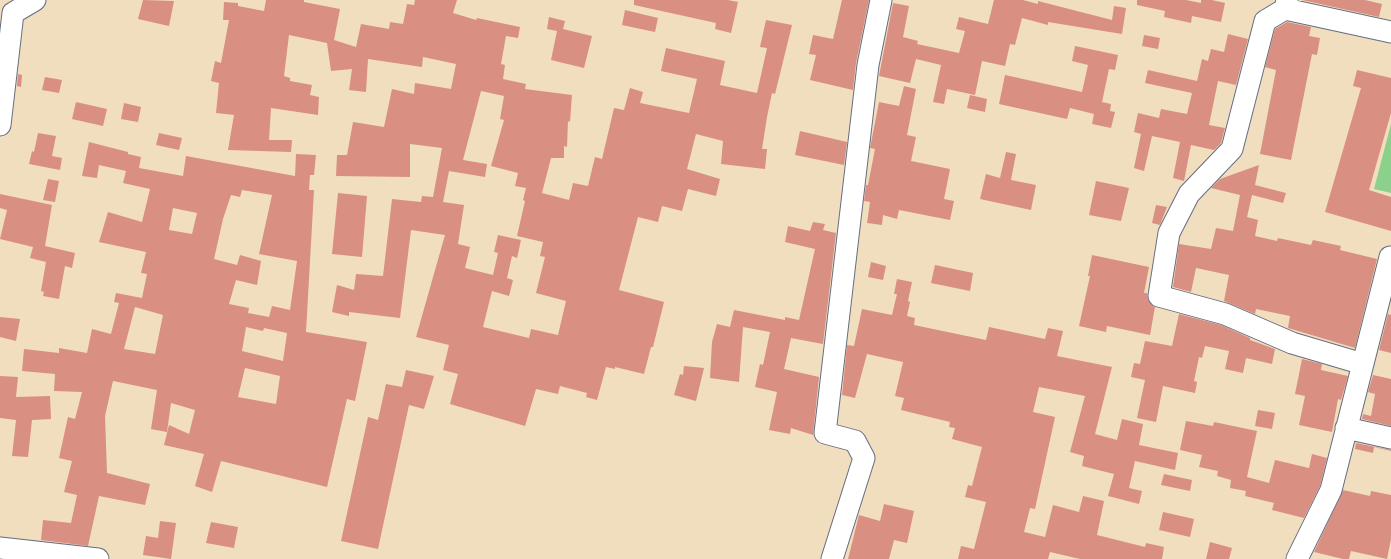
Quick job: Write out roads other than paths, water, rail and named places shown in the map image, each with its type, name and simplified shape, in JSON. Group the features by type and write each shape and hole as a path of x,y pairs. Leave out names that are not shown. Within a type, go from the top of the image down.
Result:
{"street":[{"path":"0,125 13,13 35,0"},
{"path":"832,559 864,458 855,441 825,433 868,66 881,0"},
{"path":"1363,364 1292,343 1225,314 1159,296 1169,233 1189,194 1232,149 1265,21 1286,5 1391,32"},
{"path":"1297,559 1331,490 1390,257"},
{"path":"1346,428 1391,438"},
{"path":"0,548 98,559"}]}
